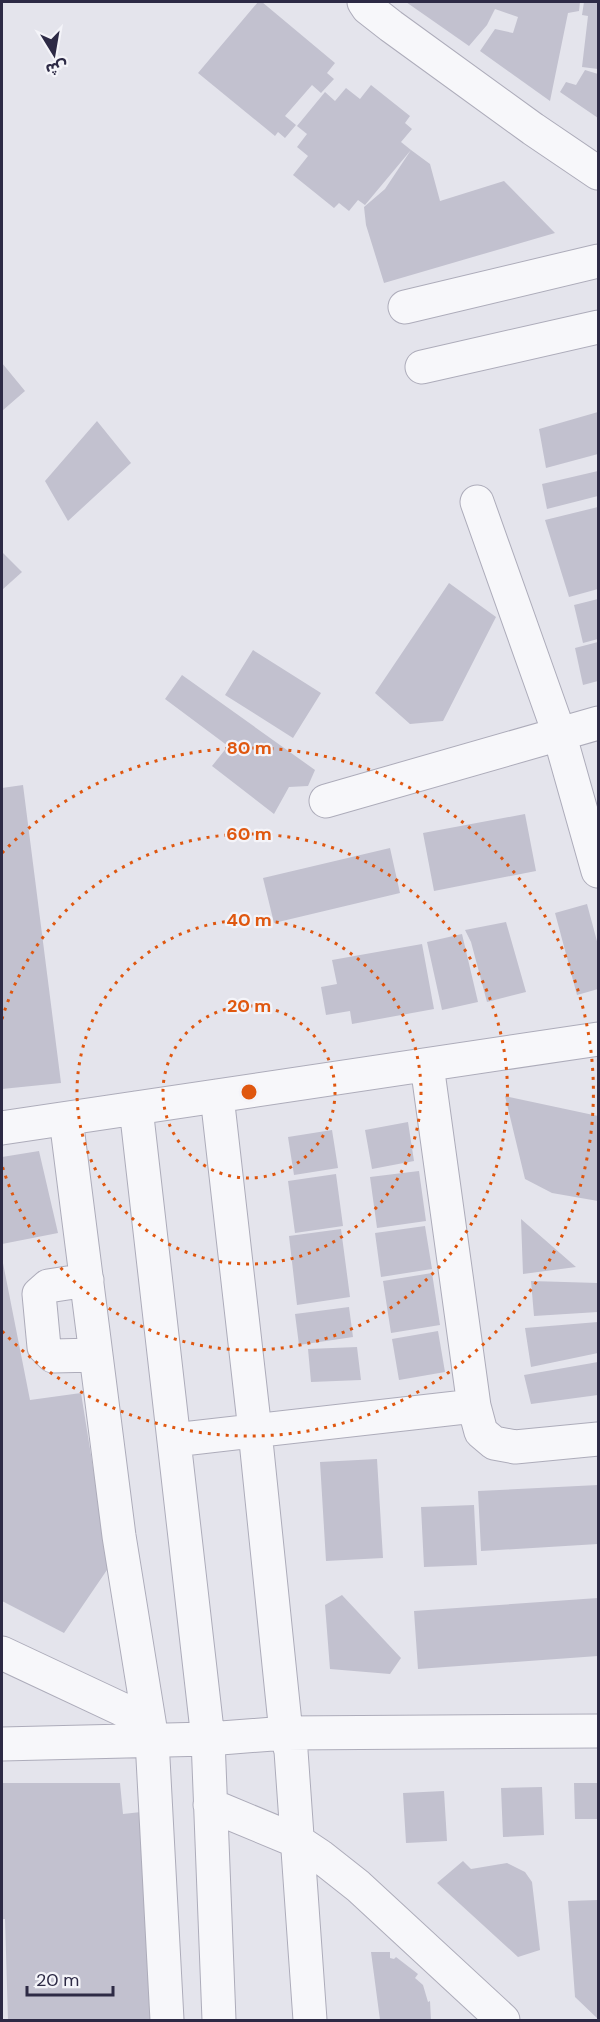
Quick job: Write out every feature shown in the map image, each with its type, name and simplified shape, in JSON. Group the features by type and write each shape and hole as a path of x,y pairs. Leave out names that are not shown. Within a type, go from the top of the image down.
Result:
{"street":[{"path":"364,2 368,8 391,26 532,129 598,173"},
{"path":"405,307 598,261"},
{"path":"422,367 598,327"},
{"path":"477,502 559,733 598,871"},
{"path":"326,801 598,723"},
{"path":"2,1128 598,1039"},
{"path":"427,1065 474,1407 481,1432 494,1443 515,1447 598,1439"},
{"path":"217,1096 286,1733 291,1751 310,2020"},
{"path":"136,1108 208,1739 219,2020"},
{"path":"66,1119 119,1536 150,1731 167,2020"},
{"path":"87,1280 48,1286 39,1294 44,1347 53,1356 96,1356"},
{"path":"174,1440 474,1407"},
{"path":"2,1653 150,1731"},
{"path":"2,1744 150,1731 208,1739 286,1733 598,1731"},
{"path":"210,1805 299,1842 358,1886 503,2020"}],"building":[{"path":"258,2 262,2 335,63 327,73 334,79 321,93 312,85 285,116 296,125 285,138 278,132 275,136 198,73"},
{"path":"406,2 580,2 579,11 568,13 550,101 480,51 495,29 513,33 518,17 495,9 487,25 469,46"},
{"path":"584,2 598,2 598,69 582,67 588,16 582,15"},
{"path":"585,70 598,74 598,118 560,92 566,82 576,85"},
{"path":"371,85 410,116 405,123 412,129 401,142 411,150 365,205 358,200 349,211 339,203 334,208 293,175 308,156 297,147 307,134 297,126 325,92 335,101 346,88 360,99"},
{"path":"411,150 430,164 440,201 504,181 555,233 384,283 366,225 364,207 385,189"},
{"path":"2,363 25,391 2,411"},
{"path":"598,412 598,454 546,468 539,429"},
{"path":"97,421 131,463 68,521 45,481"},
{"path":"598,471 598,496 547,509 542,484"},
{"path":"598,507 598,589 569,597 545,520"},
{"path":"2,552 22,572 2,590"},
{"path":"449,583 496,617 443,721 410,724 375,693"},
{"path":"598,599 598,639 583,643 574,605"},
{"path":"598,642 598,681 583,685 575,648"},
{"path":"253,650 321,693 293,738 225,695"},
{"path":"182,675 315,770 308,786 289,787 274,814 212,766 228,746 165,699"},
{"path":"23,785 61,1083 2,1089 2,788"},
{"path":"525,814 536,871 434,891 423,833"},
{"path":"390,848 400,893 274,923 263,878"},
{"path":"587,904 598,945 598,989 577,995 555,913"},
{"path":"506,922 526,992 487,1002 471,942 465,930"},
{"path":"462,934 478,1002 442,1010 427,942"},
{"path":"422,944 434,1009 352,1024 350,1011 326,1015 321,987 337,984 332,960"},
{"path":"505,1096 598,1116 598,1201 552,1193 525,1179"},
{"path":"408,1122 414,1161 372,1169 365,1130"},
{"path":"332,1130 338,1168 294,1175 288,1137"},
{"path":"39,1151 58,1233 2,1244 2,1157"},
{"path":"419,1171 426,1221 377,1228 370,1177"},
{"path":"336,1174 343,1226 295,1233 288,1181"},
{"path":"521,1219 576,1267 523,1274"},
{"path":"425,1226 432,1269 381,1277 375,1233"},
{"path":"341,1229 350,1297 297,1305 289,1236"},
{"path":"2,1258 30,1400 81,1393 109,1567 64,1633 2,1601"},
{"path":"432,1273 440,1325 391,1333 383,1281"},
{"path":"531,1281 598,1283 598,1312 534,1316"},
{"path":"349,1307 353,1337 299,1345 295,1314"},
{"path":"598,1322 598,1353 531,1367 525,1328"},
{"path":"438,1331 445,1372 399,1380 392,1339"},
{"path":"357,1347 361,1380 311,1382 308,1349"},
{"path":"598,1362 598,1395 531,1404 524,1375"},
{"path":"377,1459 383,1558 326,1561 320,1462"},
{"path":"598,1485 598,1544 481,1551 478,1491"},
{"path":"474,1505 477,1565 424,1567 421,1507"},
{"path":"342,1595 401,1658 390,1674 330,1669 325,1605"},
{"path":"598,1598 598,1656 418,1669 414,1611"},
{"path":"2,1783 120,1783 123,1814 141,1812 152,2020 8,2020 5,1919 2,1919"},
{"path":"574,1783 598,1783 598,1819 575,1819"},
{"path":"542,1787 544,1835 503,1837 501,1788"},
{"path":"444,1791 447,1841 406,1843 403,1793"},
{"path":"463,1861 471,1869 507,1863 525,1872 532,1882 540,1950 518,1957 437,1883"},
{"path":"598,1900 598,2019 575,1997 568,1901"},
{"path":"371,1952 390,1952 390,1958 396,1957 418,1974 415,1978 423,1985 428,2002 430,2001 431,2020 380,2020"}]}
